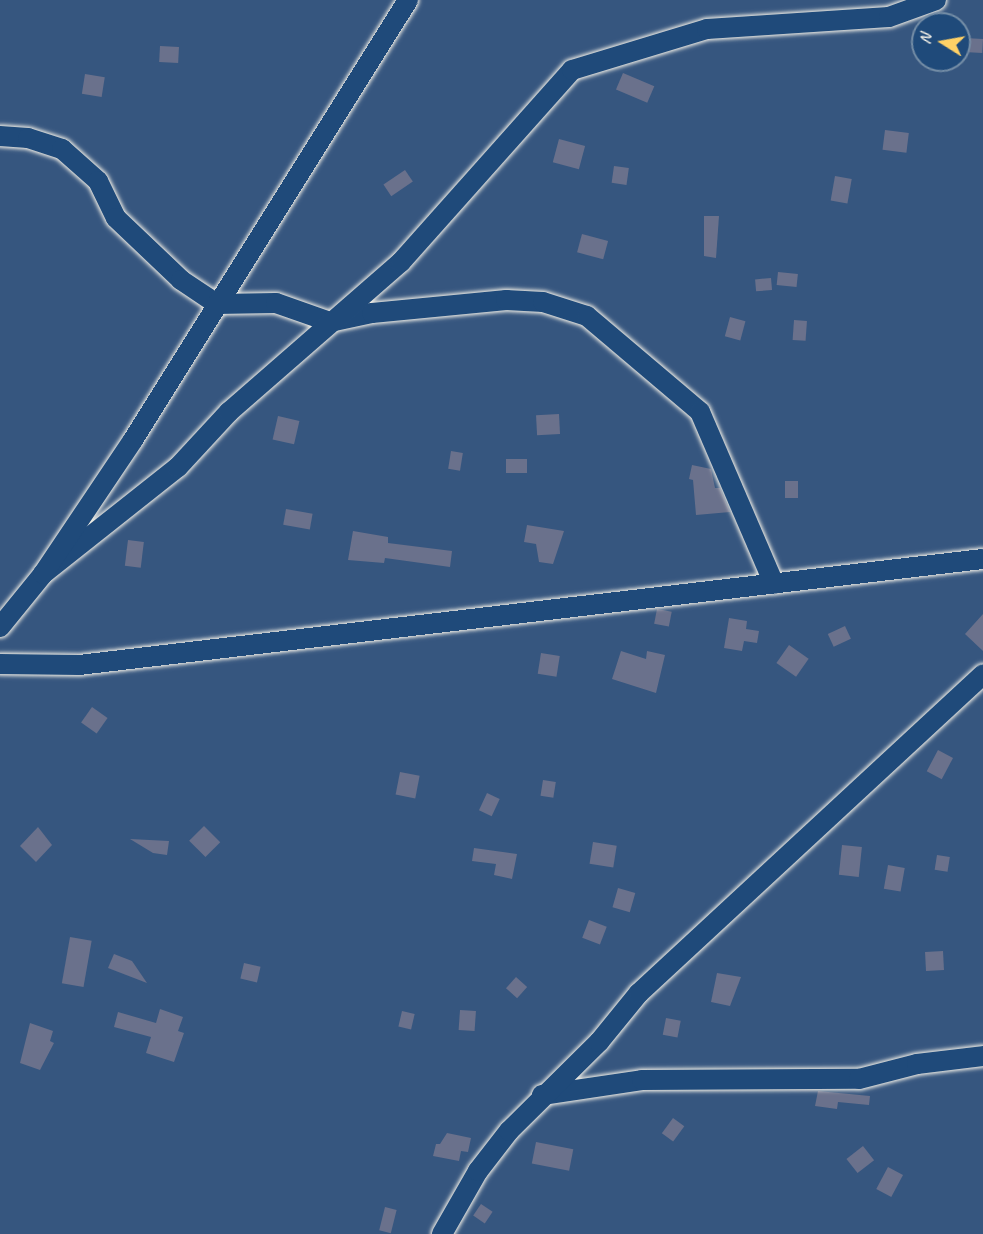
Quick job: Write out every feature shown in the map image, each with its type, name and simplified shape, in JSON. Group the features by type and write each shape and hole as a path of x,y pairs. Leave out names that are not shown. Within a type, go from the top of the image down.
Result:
{"street":[{"path":"0,627 43,574 217,304 408,0"},
{"path":"43,574 178,467 229,412 401,262 519,131 550,90 573,70 707,29 889,17 936,0"},
{"path":"0,136 28,138 62,149 98,181 116,218 181,280 217,304 276,303 330,322 372,313 506,300 543,302 587,316 700,412 774,584"},
{"path":"0,664 79,665 983,559"},
{"path":"442,1234 478,1171 542,1095 599,1042 639,993 983,674"},
{"path":"542,1095 642,1080 859,1079 917,1064 983,1056"}],"building":[{"path":"971,38 983,39 982,53 971,52"},
{"path":"160,46 179,47 178,63 159,62"},
{"path":"623,73 654,86 647,103 616,90"},
{"path":"85,74 105,77 102,97 82,94"},
{"path":"885,130 909,133 906,153 883,150"},
{"path":"559,139 585,146 579,169 553,162"},
{"path":"614,166 629,168 626,185 612,183"},
{"path":"405,170 413,182 391,196 383,185"},
{"path":"835,176 852,179 847,204 831,201"},
{"path":"704,216 719,216 716,258 704,256"},
{"path":"582,234 608,241 603,259 577,252"},
{"path":"778,272 798,274 797,287 777,285"},
{"path":"771,278 772,290 756,291 755,279"},
{"path":"730,317 745,321 740,340 725,336"},
{"path":"794,320 807,321 806,341 793,340"},
{"path":"559,414 560,434 537,435 536,415"},
{"path":"278,416 299,421 294,444 273,439"},
{"path":"451,451 463,453 460,471 448,469"},
{"path":"506,459 527,459 527,473 506,473"},
{"path":"692,465 711,469 715,488 720,488 730,512 696,515 693,480 689,479"},
{"path":"785,481 798,481 798,498 785,498"},
{"path":"286,509 313,514 310,529 283,525"},
{"path":"527,525 564,531 553,564 539,562 536,544 524,542"},
{"path":"353,531 388,537 388,543 452,551 450,567 385,558 384,563 348,560"},
{"path":"128,540 144,542 141,568 125,566"},
{"path":"657,609 672,612 669,627 654,624"},
{"path":"983,614 983,651 965,634"},
{"path":"729,618 747,621 746,629 759,631 757,643 744,641 742,651 724,648"},
{"path":"845,626 851,639 834,647 828,634"},
{"path":"789,645 809,659 796,677 776,663"},
{"path":"621,651 646,659 647,651 665,655 656,693 612,679"},
{"path":"541,653 560,656 556,677 538,674"},
{"path":"92,707 108,718 97,733 81,723"},
{"path":"938,750 953,758 942,779 927,771"},
{"path":"400,772 420,776 415,798 396,795"},
{"path":"543,780 556,782 553,798 540,796"},
{"path":"487,793 500,799 492,816 479,810"},
{"path":"204,826 220,842 205,857 189,841"},
{"path":"38,827 52,845 36,862 20,846"},
{"path":"130,839 169,841 167,855 153,853"},
{"path":"593,842 617,846 613,867 590,864"},
{"path":"842,845 862,847 859,877 839,875"},
{"path":"474,848 517,854 512,879 494,875 496,864 472,861"},
{"path":"937,855 950,857 947,872 935,870"},
{"path":"888,865 905,868 901,892 884,889"},
{"path":"618,888 635,893 630,912 612,907"},
{"path":"589,920 607,927 600,945 582,938"},
{"path":"70,937 92,941 84,987 62,983"},
{"path":"943,951 944,970 926,971 925,952"},
{"path":"114,954 132,961 147,983 108,968"},
{"path":"244,963 261,967 257,982 240,979"},
{"path":"717,973 741,977 730,1006 711,1002"},
{"path":"516,977 527,987 517,998 506,988"},
{"path":"160,1009 183,1017 178,1031 184,1033 174,1062 146,1053 151,1037 114,1027 118,1012 156,1023"},
{"path":"460,1010 476,1011 475,1031 459,1030"},
{"path":"402,1011 415,1014 411,1030 398,1027"},
{"path":"666,1018 681,1021 677,1038 663,1035"},
{"path":"30,1023 53,1031 50,1041 54,1043 40,1070 20,1063"},
{"path":"818,1091 870,1096 869,1105 838,1102 837,1109 815,1106"},
{"path":"673,1118 684,1126 673,1142 662,1133"},
{"path":"447,1133 471,1138 468,1152 461,1151 459,1161 433,1156 436,1144 440,1144"},
{"path":"536,1142 573,1149 569,1171 532,1164"},
{"path":"863,1146 874,1160 858,1173 846,1159"},
{"path":"888,1167 903,1175 891,1197 876,1189"},
{"path":"481,1204 493,1212 485,1223 473,1216"},
{"path":"385,1207 397,1210 391,1233 379,1230"}]}
